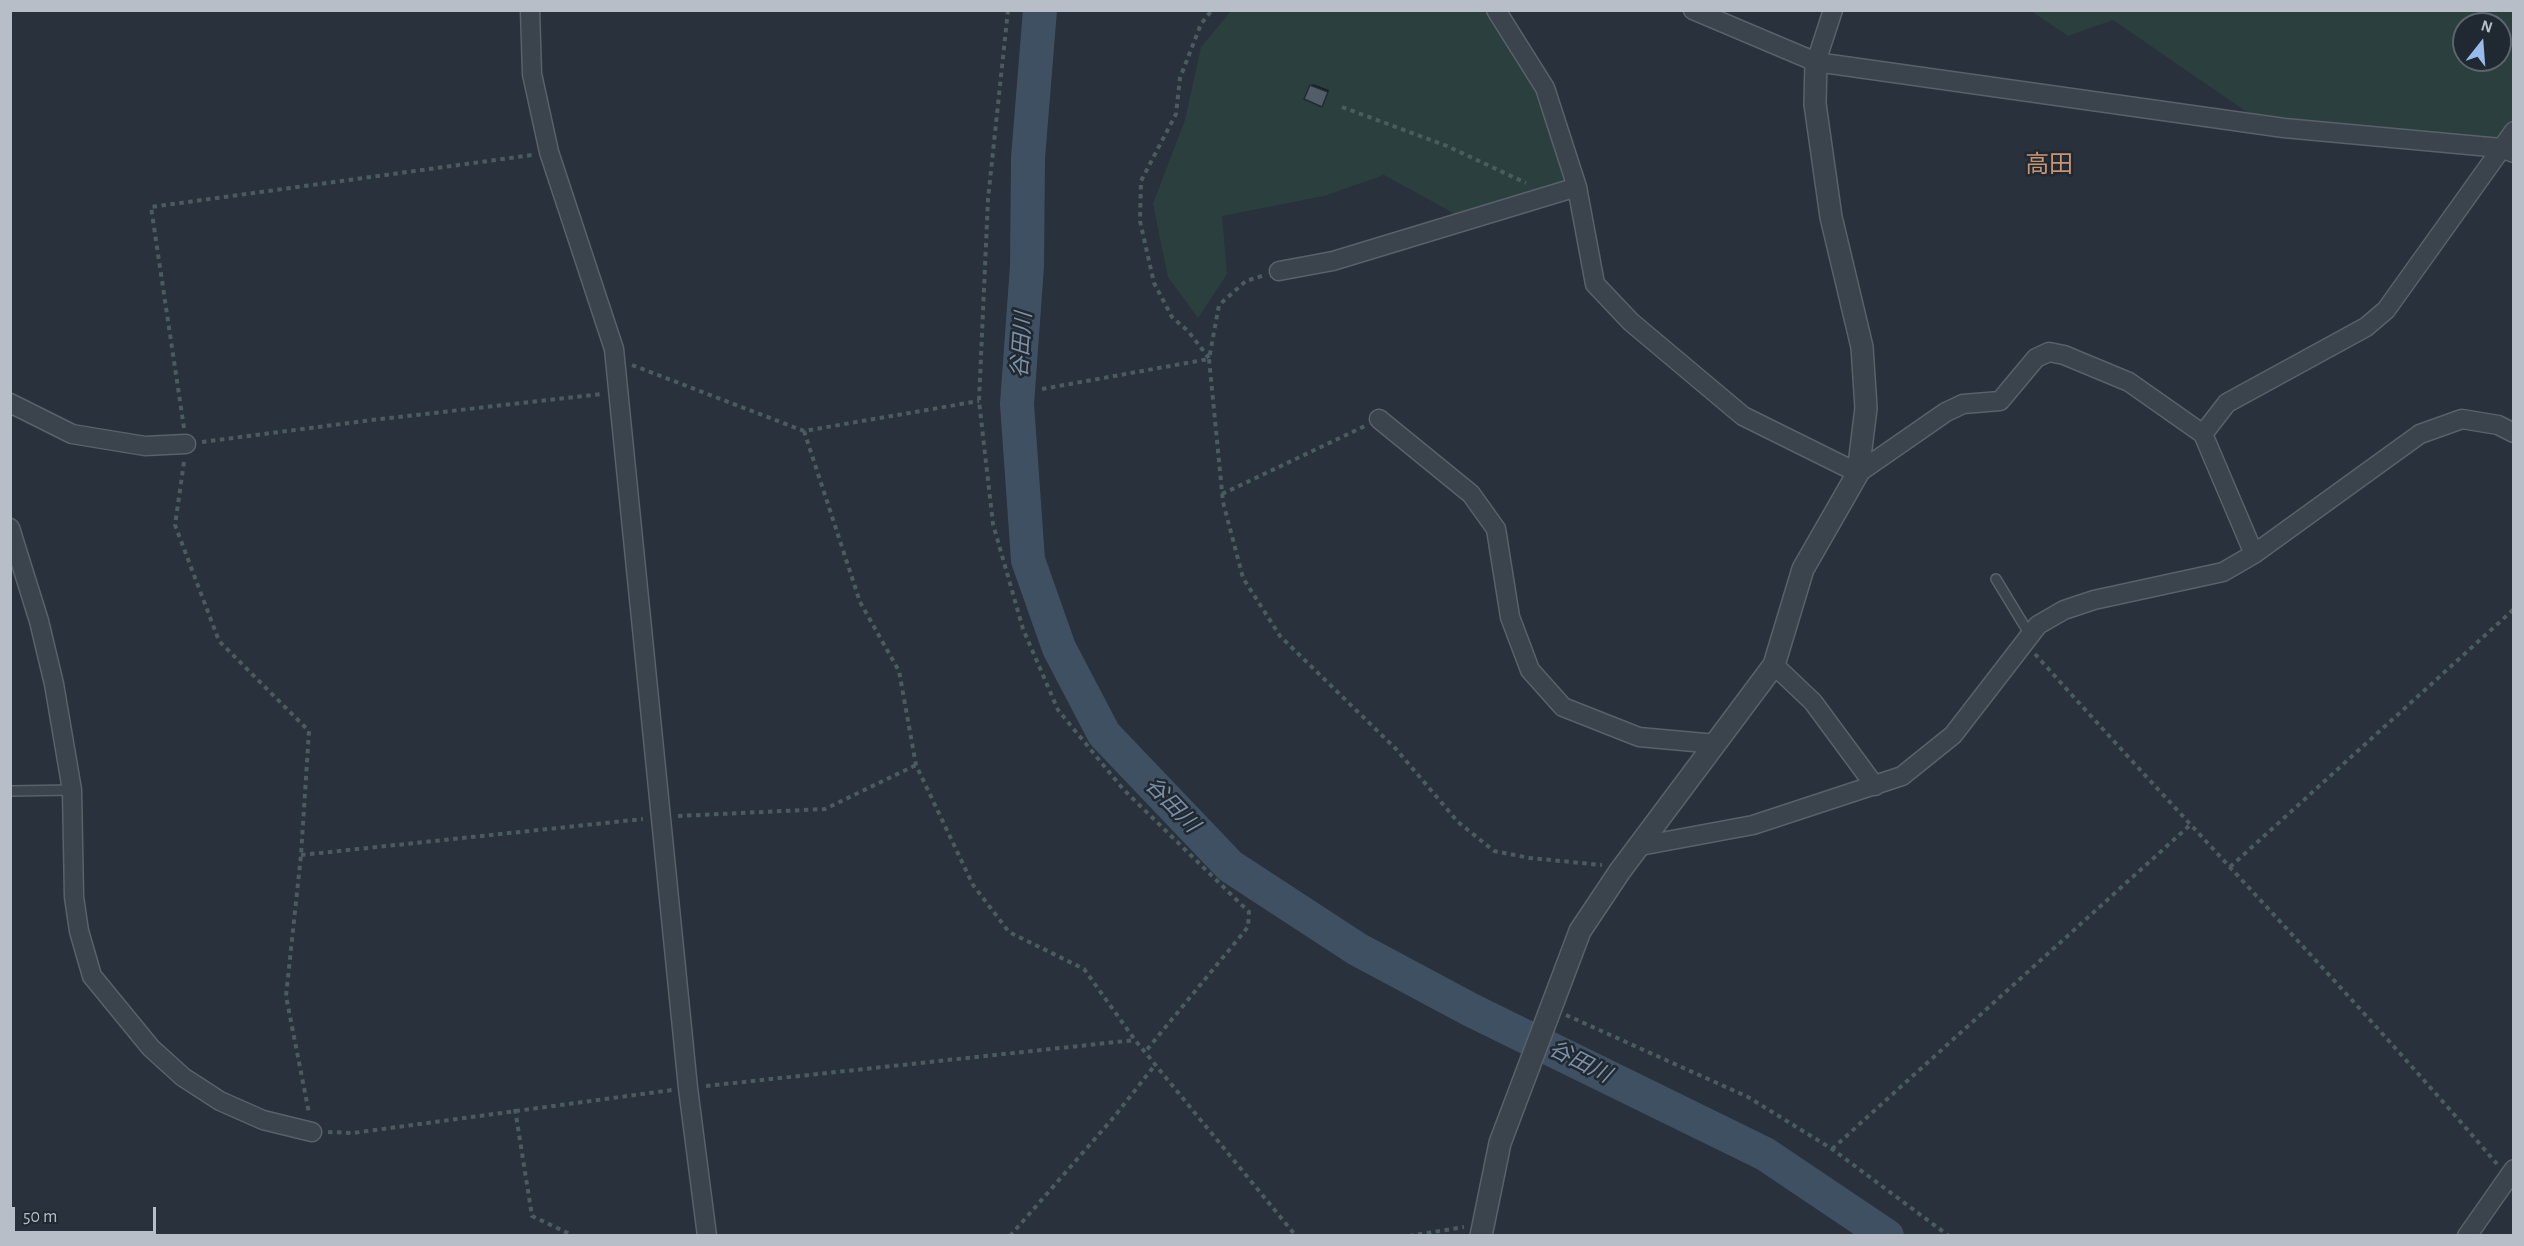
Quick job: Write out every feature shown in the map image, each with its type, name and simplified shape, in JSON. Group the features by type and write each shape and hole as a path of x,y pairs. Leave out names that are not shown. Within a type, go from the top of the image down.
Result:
{"street":[{"path":"530,10 532,74 549,152 614,349 688,1088 707,1236"},
{"path":"1496,10 1545,88 1577,186 1595,285 1630,322 1743,416 1858,473"},
{"path":"1693,10 1816,62 2284,128 2507,151"},
{"path":"1481,1230 1500,1143 1580,931 1620,871 1774,665 1803,569 1858,473 1866,408 1862,347 1831,217 1815,104 1816,62 1833,10"},
{"path":"2203,434 2226,404 2366,327 2386,310 2507,151 2514,131"},
{"path":"1279,272 1333,261 1577,186"},
{"path":"1858,473 1946,412 1963,404 2000,401 2036,358 2049,352 2064,355 2129,382 2203,434 2254,554"},
{"path":"10,403 72,434 145,446 186,444"},
{"path":"1379,419 1471,494 1496,529 1510,617 1530,670 1563,707 1639,737 1716,744"},
{"path":"1640,846 1753,825 1902,776 1953,735 2038,626 2064,610 2104,597 2223,572 2254,554 2420,434 2462,419 2498,425 2514,433"},
{"path":"10,528 39,621 54,684 72,790 74,897 79,931 92,976 151,1048 183,1077 220,1101 263,1120 312,1132"},
{"path":"1774,665 1813,702 1875,786"},
{"path":"2467,1236 2512,1176"}],"lane":[{"path":"1996,579 2028,639"},
{"path":"10,791 72,790"}],"path":[{"path":"1008,10 988,199 979,401 993,524 1023,628 1058,710 1123,789 1249,912 1248,927 1145,1052"},
{"path":"1209,359 1188,331 1172,317 1154,283 1140,221 1141,181 1176,114 1180,78 1201,24 1212,10"},
{"path":"1342,107 1447,146 1551,195"},
{"path":"549,152 151,207 186,444 175,525 219,641 309,731 301,855 286,996 312,1132 353,1133 515,1109 688,1088 1135,1040"},
{"path":"1279,272 1246,281 1220,305 1209,359 1222,494 1243,578 1280,636 1396,749 1458,822 1494,851 1530,858 1594,863 1620,871"},
{"path":"614,349 627,363 804,431 979,401"},
{"path":"1042,389 1209,359"},
{"path":"186,444 380,418 618,392"},
{"path":"1222,494 1379,419"},
{"path":"804,431 861,602 899,671 916,765 973,885 1008,932 1084,969 1135,1040 1296,1236"},
{"path":"2230,867 2514,609"},
{"path":"2028,639 2189,825 2395,1045 2512,1176"},
{"path":"301,855 660,817 825,809 916,765"},
{"path":"1832,1149 2189,825"},
{"path":"1552,1009 1749,1097 1832,1149 1949,1236"},
{"path":"1010,1236 1114,1117 1156,1065"},
{"path":"515,1109 532,1216 574,1236"},
{"path":"1409,1236 1481,1230"}],"shaded area":[{"path":"1231,11 1484,11 1531,80 1550,134 1572,179 1457,215 1384,175 1324,196 1222,216 1227,274 1198,318 1168,277 1153,204 1185,120 1201,47"},
{"path":"2031,11 2513,11 2513,146 2257,119 2113,20 2068,36"}],"building":[{"path":"1310,85 1328,92 1322,107 1304,99"}],"waterway":[{"name":"谷田川","path":"1040,10 1028,158 1027,266 1017,404 1028,560 1059,648 1104,734 1230,866 1357,949 1471,1010 1765,1154 1887,1236"}],"district":[{"name":"高田","path":"2049,165"}]}
